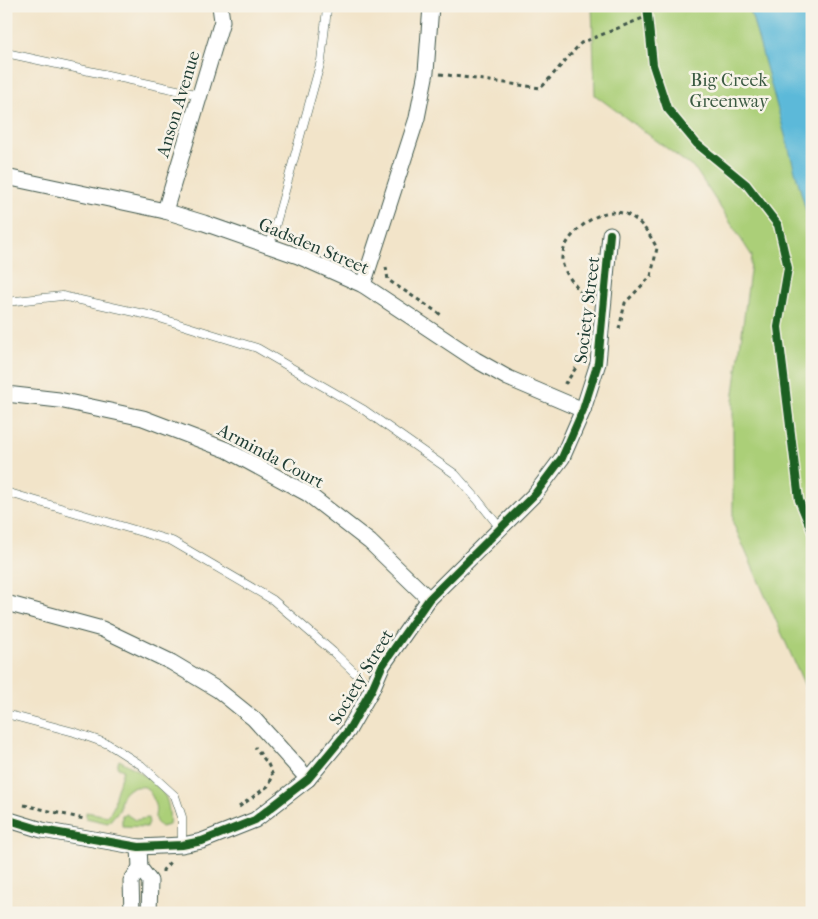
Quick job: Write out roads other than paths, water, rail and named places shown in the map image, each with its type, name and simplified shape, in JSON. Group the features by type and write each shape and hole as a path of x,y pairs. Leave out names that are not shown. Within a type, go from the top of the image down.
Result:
{"street":[{"name":"Anson Avenue","path":"165,211 222,21 220,6"},
{"path":"363,285 417,118 426,72 431,6"},
{"name":"Gadsden Street","path":"6,176 165,211 204,222 298,256 363,285 476,360 508,378 583,410"},
{"name":"Society Street","path":"6,819 42,830 139,847 182,845 202,841 256,820 308,779 348,730 372,689 382,666 429,599 535,494 562,458 583,410 598,363 610,234"},
{"name":"Arminda Court","path":"6,394 59,400 142,418 227,450 308,494 370,542 429,599"},
{"path":"6,603 102,629 171,662 218,690 254,719 308,779"},
{"path":"139,847 140,868 150,881 149,913"},
{"path":"132,913 131,881 140,868"}],"lane":[{"path":"270,245 321,61 327,9"},
{"path":"6,53 200,95"},
{"path":"6,302 62,296 153,316 257,348 364,410 455,474 478,498 501,529"},
{"path":"6,492 172,541 273,600 372,689"},
{"path":"6,714 74,732 108,744 141,764 175,796 182,817 182,845"}],"water":[{"path":"749,6 812,6 812,232"}],"park label":[{"name":"Big Creek Greenway","path":"729,90"}]}
